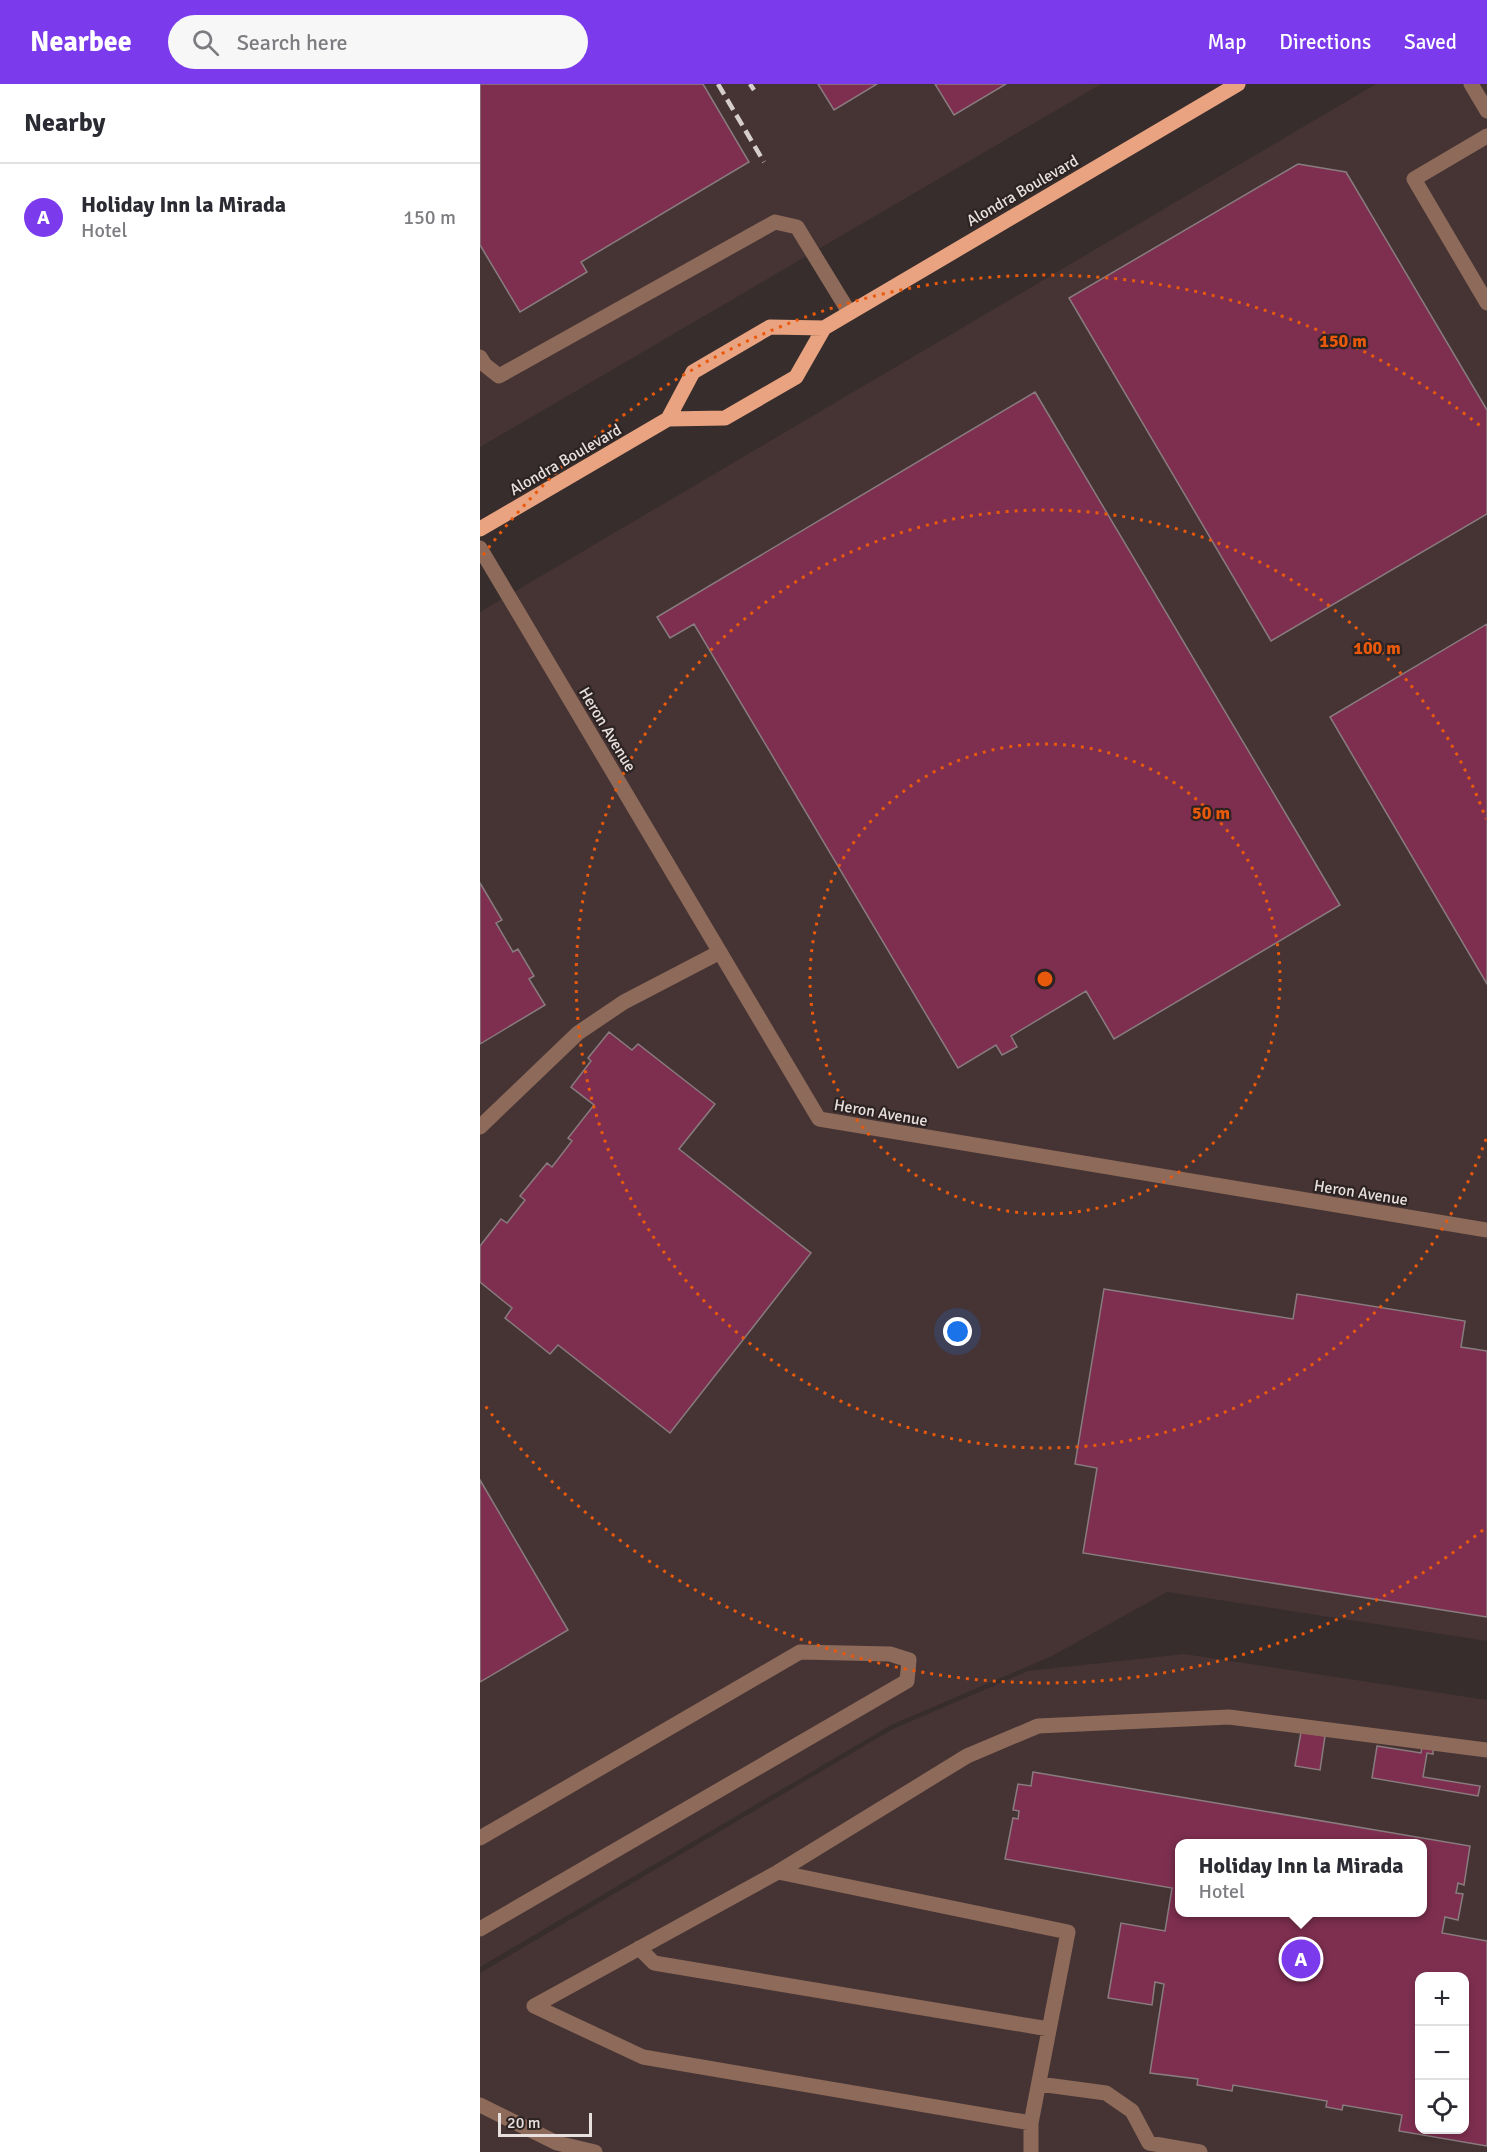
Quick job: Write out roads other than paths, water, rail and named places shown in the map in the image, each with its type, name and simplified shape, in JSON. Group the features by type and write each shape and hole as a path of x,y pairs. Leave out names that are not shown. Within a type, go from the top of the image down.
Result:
{"main road":[{"name":"Alondra Boulevard","path":"480,529 668,419 725,418 796,376 824,328 1238,84"},
{"path":"668,419 693,372 770,327 824,328"}],"street":[{"path":"1471,84 1487,111"},
{"path":"1487,136 1414,179 1487,303"},
{"path":"480,357 484,365 499,376 775,222 797,227 849,312"},
{"name":"Heron Avenue","path":"480,548 819,1119 1487,1230"},
{"path":"480,1127 578,1033 624,1002 720,952"},
{"path":"480,1838 800,1652 890,1654 909,1660 907,1681 480,1929"},
{"path":"1031,2123 643,2057 534,2006 778,1872 967,1756 1038,1726 1230,1717 1487,1750"},
{"path":"778,1872 1068,1932 1031,2123 1031,2152"},
{"path":"639,1948 654,1963 1049,2030"},
{"path":"1039,2084 1106,2093 1132,2111 1149,2143 1200,2152"},
{"path":"480,2105 555,2148 595,2152"}],"railway":[{"path":"718,84 764,162"},
{"path":"750,84 754,90"}],"place":[{"name":"Holiday Inn la Mirada","path":"1301,1959"}]}
